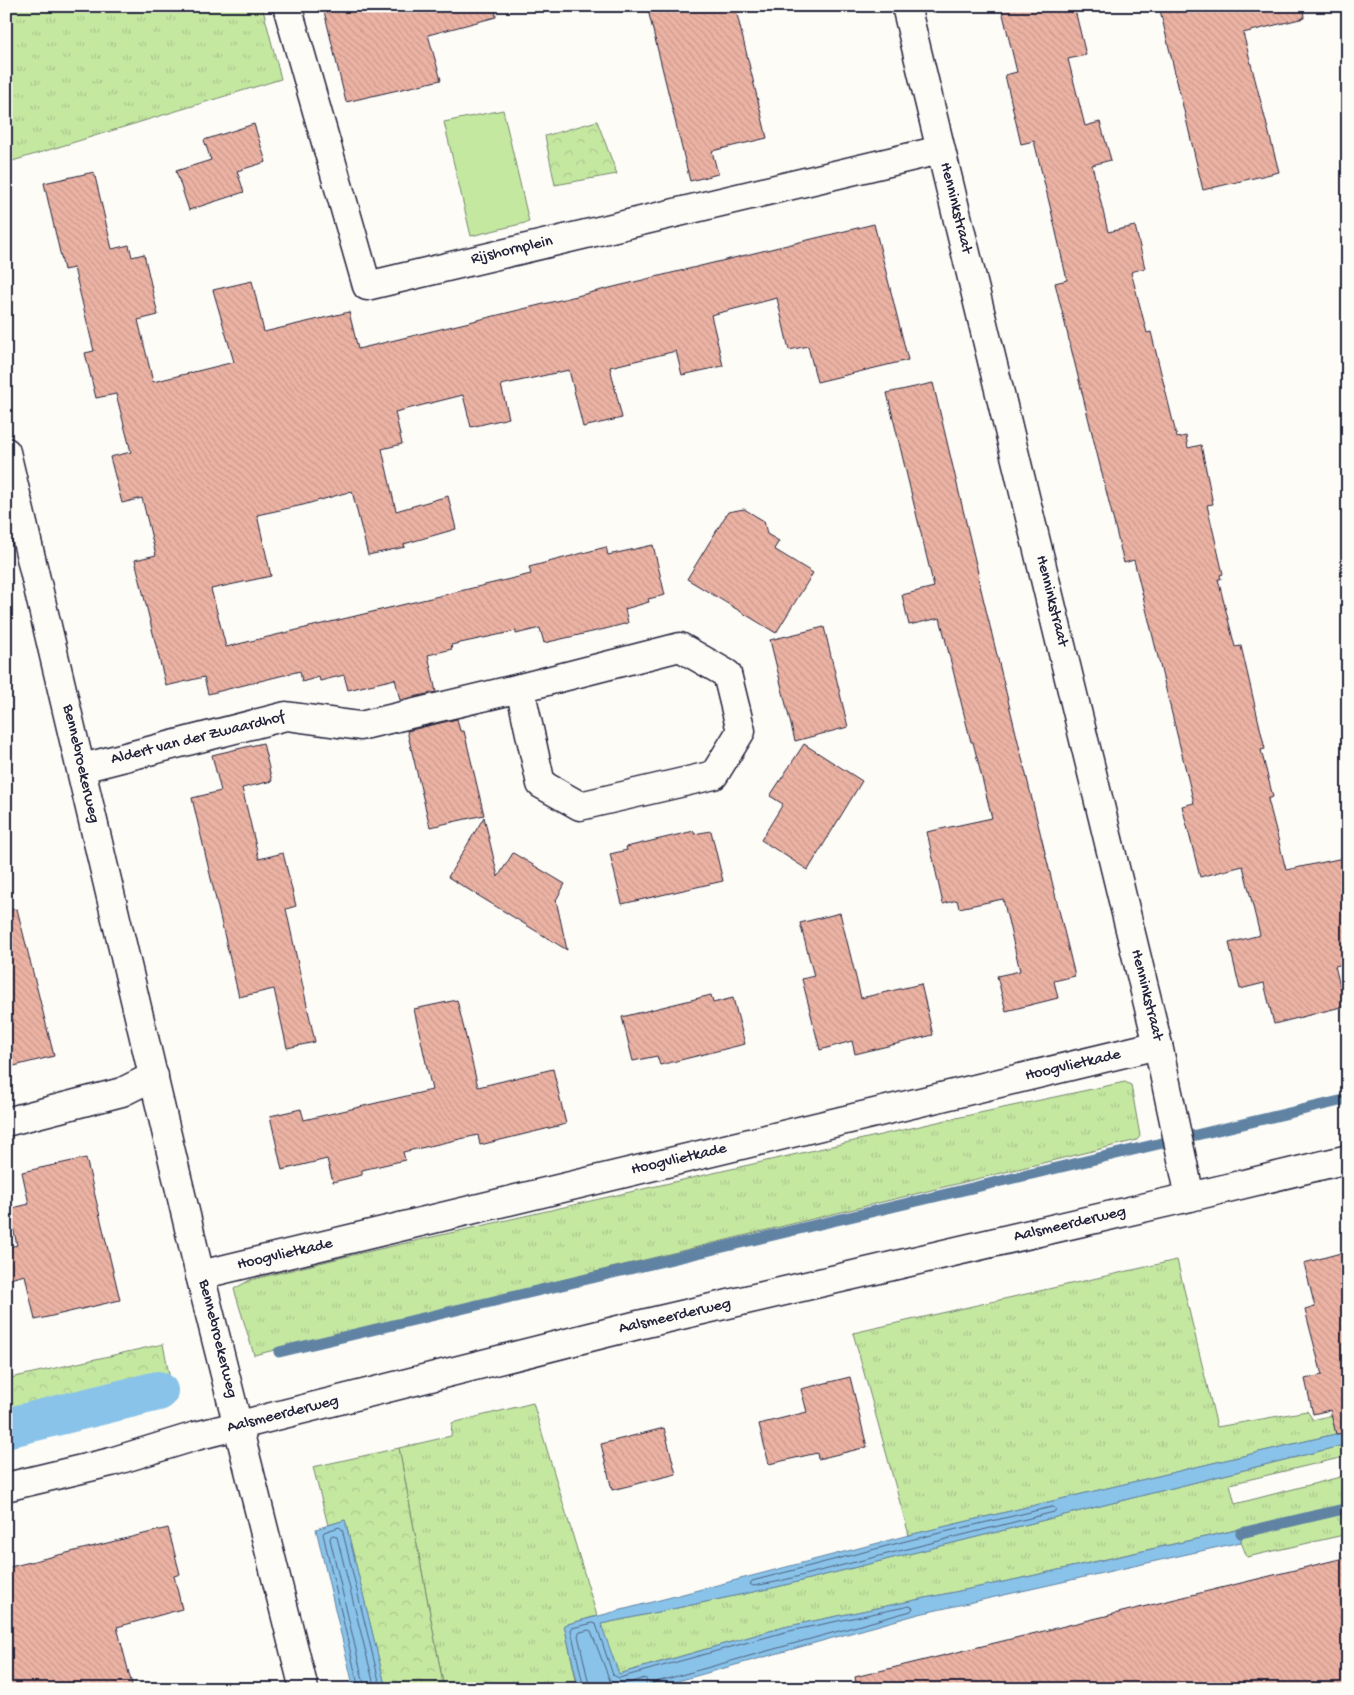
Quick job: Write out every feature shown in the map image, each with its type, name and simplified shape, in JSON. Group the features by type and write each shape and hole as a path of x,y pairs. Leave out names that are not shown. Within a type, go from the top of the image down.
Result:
{"street":[{"name":"Rijshornplein","path":"288,6 367,286 940,150"},
{"name":"Henninkstraat","path":"906,6 1158,1045 1190,1197"},
{"name":"Bennebroekerweg","path":"6,452 200,1275 304,1689"},
{"name":"Aldert van der Zwaardhof","path":"82,768 286,716 360,726 520,688 680,646 727,674 740,731 714,775 580,806 541,784 520,688"},
{"name":"Hoogvlietkade","path":"200,1275 1158,1045"},
{"path":"6,1122 122,1092 154,1076"},
{"name":"Aalsmeerderweg","path":"6,1487 111,1462 196,1436 239,1427 638,1325 1348,1159"}],"green space":[{"path":"6,6 262,6 281,79 6,163"},
{"path":"503,110 529,222 471,236 444,122"},
{"path":"597,121 617,174 555,185 545,136"},
{"path":"1125,1082 1131,1085 1140,1136 1137,1140 254,1355 234,1289 250,1280 340,1258 942,1121"},
{"path":"1177,1260 1217,1427 1307,1411 1313,1420 1348,1411 1348,1431 909,1535 853,1333"},
{"path":"163,1344 172,1389 6,1429 6,1379"},
{"path":"533,1403 597,1616 564,1625 578,1689 444,1689 399,1448 451,1436 452,1423"},
{"path":"1348,1444 1348,1456 1230,1484 1235,1504 1348,1475 1348,1534 1247,1557 1241,1542 1240,1529 1018,1579 784,1627 618,1674 601,1624 777,1587"},
{"path":"399,1448 444,1689 386,1689 345,1520 328,1525 313,1467"}],"water":[{"path":"1348,1431 1348,1444 777,1587 601,1624 619,1674 784,1627 1018,1579 1241,1529 1241,1542 919,1614 649,1689 579,1689 564,1625 909,1535"},
{"path":"345,1520 386,1689 354,1689 316,1529"}],"building":[{"path":"344,6 495,6 496,17 428,35 441,80 346,102 324,11"},
{"path":"647,6 735,6 767,138 712,151 718,174 690,181"},
{"path":"1001,6 1074,6 1086,55 1068,59 1085,126 1100,122 1111,160 1092,165 1108,232 1135,226 1145,268 1131,272 1147,333 1151,332 1177,438 1186,436 1188,448 1201,445 1213,504 1207,505 1223,574 1220,575 1221,579 1218,579 1235,647 1241,646 1265,749 1261,750 1273,797 1268,799 1286,870 1348,857 1348,963 1335,966 1345,1006 1274,1024 1264,983 1240,989 1229,943 1260,935 1243,866 1200,877 1182,806 1194,803 1134,560 1124,563 1055,283 1067,280 1051,210 1034,141 1021,144 1005,75 1017,72"},
{"path":"1159,6 1303,6 1304,18 1243,33 1279,172 1203,190"},
{"path":"254,124 266,162 237,171 244,192 189,210 176,171 211,160 204,140"},
{"path":"94,172 112,249 129,245 132,257 144,254 158,315 138,320 153,382 234,362 213,290 252,281 264,332 349,312 358,349 874,224 908,360 817,382 808,346 789,350 777,298 711,315 723,366 682,375 676,351 610,367 622,418 583,427 569,370 501,385 509,418 471,427 463,395 395,412 402,444 382,449 396,511 448,496 456,529 404,544 405,547 368,555 352,491 303,505 257,515 271,576 211,589 226,647 531,574 529,567 606,547 608,555 653,545 665,595 648,599 649,602 625,609 628,623 605,629 544,643 540,628 516,634 516,631 451,645 452,649 428,655 436,692 400,700 395,679 348,690 344,675 320,681 319,677 302,682 300,671 208,694 204,677 166,686 135,560 156,555 142,498 122,503 110,457 131,452 116,394 96,398 85,353 94,351 74,268 64,270 44,183"},
{"path":"933,383 1075,976 1054,981 1058,998 1006,1011 997,976 1020,971 1003,899 959,908 957,900 943,904 927,832 992,818 940,618 909,625 902,595 934,587 887,393"},
{"path":"744,509 764,521 767,534 779,541 774,549 813,573 776,633 687,579 728,512"},
{"path":"824,627 848,727 795,741 770,640"},
{"path":"457,719 460,731 464,731 484,815 430,827 407,731"},
{"path":"263,743 272,781 242,788 259,859 283,853 296,906 286,909 315,1042 287,1048 274,989 239,997 192,798 221,791 212,755"},
{"path":"804,744 862,781 808,870 761,840 783,804 770,796"},
{"path":"484,817 498,877 513,853 565,884 556,900 567,950 448,877"},
{"path":"694,831 694,834 711,831 723,881 622,904 610,854 627,850 626,847"},
{"path":"17,909 54,1056 6,1068 6,911"},
{"path":"840,913 861,998 921,984 933,1035 855,1054 852,1041 820,1050 802,979 814,976 800,923"},
{"path":"711,995 713,1003 733,998 745,1044 660,1065 657,1056 633,1061 622,1017"},
{"path":"457,1000 478,1087 553,1069 566,1124 480,1145 478,1135 403,1152 405,1160 362,1170 362,1175 333,1182 327,1159 282,1170 270,1116 301,1109 304,1120 432,1090 414,1009"},
{"path":"86,1158 120,1300 35,1320 25,1275 6,1280 6,1248 17,1245 9,1209 29,1204 22,1172"},
{"path":"1348,1251 1348,1433 1336,1434 1330,1410 1313,1414 1305,1379 1322,1375 1305,1310 1315,1307 1304,1263"},
{"path":"850,1377 867,1447 818,1459 817,1453 769,1464 759,1424 807,1412 801,1389"},
{"path":"664,1428 676,1474 612,1490 601,1444"},
{"path":"168,1528 180,1574 174,1576 182,1609 117,1627 133,1689 6,1689 6,1568"},
{"path":"1348,1557 1348,1689 857,1689 855,1677"}],"waterway":[{"path":"279,1352 1348,1099"},
{"path":"6,1428 158,1391"},
{"path":"1241,1533 1348,1508"}]}
